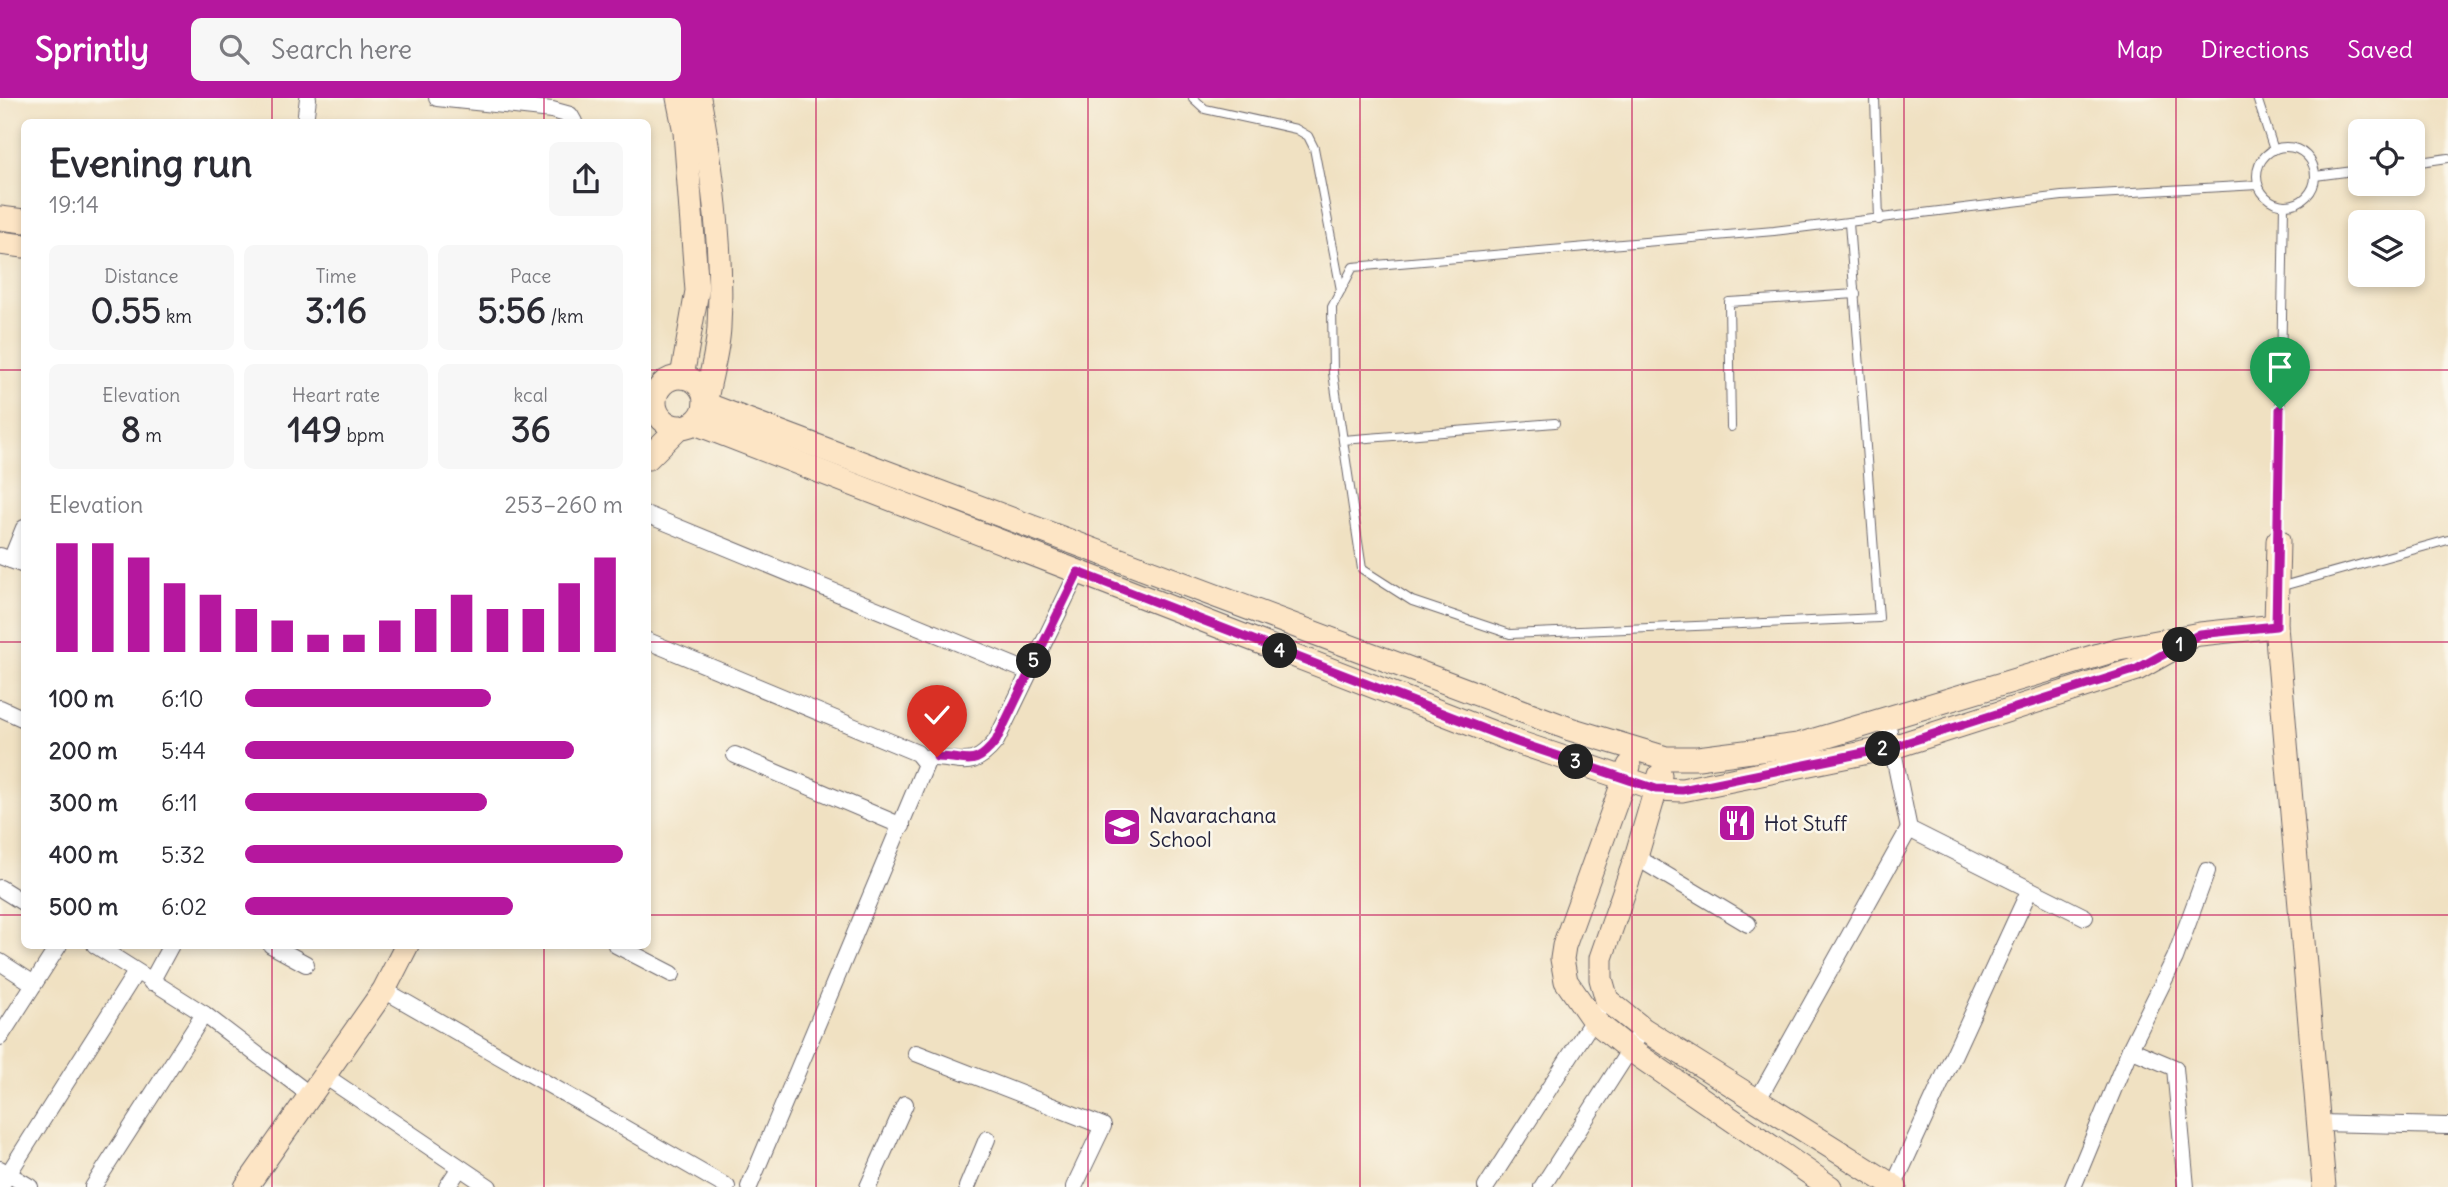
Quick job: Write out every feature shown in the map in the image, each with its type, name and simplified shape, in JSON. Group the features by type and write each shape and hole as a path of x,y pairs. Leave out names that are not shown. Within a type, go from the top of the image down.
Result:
{"street":[{"path":"305,119 308,98"},
{"path":"437,98 552,110 570,115 572,119"},
{"path":"678,98 685,132 697,291 666,376 653,402 663,421 696,414 1209,593 1570,729 1633,750 1666,758 1698,758 1798,745 2119,649 2200,634 2276,626"},
{"path":"651,455 696,414 719,328 719,259 709,153 699,98"},
{"path":"0,219 21,221"},
{"path":"0,243 21,246"},
{"path":"666,376 698,384 696,414"},
{"path":"696,414 1078,572 1517,742 1656,789 1682,790 1893,747 2137,669 2200,634"},
{"path":"651,516 1029,673"},
{"path":"12,560 21,536"},
{"path":"2278,541 2276,626 2293,850 2324,1187"},
{"path":"923,758 949,757 967,762 982,759 996,741 1078,572"},
{"path":"1199,619 1209,593"},
{"path":"651,641 918,752 923,758 925,772 749,1187"},
{"path":"0,708 21,718"},
{"path":"1757,1101 1909,829 1886,717"},
{"path":"1633,750 1626,780 1564,946 1562,959 1566,981 1593,1020 1629,1049 1830,1187"},
{"path":"735,755 902,826"},
{"path":"1666,758 1601,958 1601,979 1607,1000 1643,1029 1894,1187 2029,891"},
{"path":"1909,829 2085,917"},
{"path":"1636,857 1748,924"},
{"path":"2073,1187 2130,1049 2175,958 2207,871"},
{"path":"0,888 21,901"},
{"path":"0,1037 56,949"},
{"path":"101,949 204,1014 310,1095"},
{"path":"151,982 169,949"},
{"path":"278,949 306,964"},
{"path":"246,1187 384,990 405,949"},
{"path":"624,949 672,974"},
{"path":"0,962 34,984"},
{"path":"30,1187 3,1177 136,972"},
{"path":"384,990 727,1187"},
{"path":"1486,1187 1607,1000"},
{"path":"93,1187 204,1014"},
{"path":"1542,1187 1643,1029"},
{"path":"2130,1049 2175,1068 2186,1187"},
{"path":"916,1053 1102,1126 1074,1187"},
{"path":"325,1076 489,1187"},
{"path":"868,1187 905,1104"},
{"path":"2319,1123 2448,1129"},
{"path":"967,1187 987,1139"},
{"path":"447,1187 459,1168"}],"lane":[{"path":"1193,98 1205,109 1296,128 1308,136 1314,148 1341,290"},
{"path":"1875,98 1879,220"},
{"path":"2256,98 2274,150"},
{"path":"2292,148 2301,152 2308,158 2315,176 2309,194 2293,205 2284,205 2266,198 2258,185 2260,163 2274,150 2292,148"},
{"path":"2425,161 2448,158"},
{"path":"2315,176 2348,172"},
{"path":"1849,223 1879,618 1510,634 1412,601 1362,569 1333,373 1332,307 1353,267 1879,220 2062,196 2258,185"},
{"path":"2278,541 2284,205"},
{"path":"1731,427 1729,302 1856,294"},
{"path":"1343,440 1555,423"},
{"path":"2277,587 2448,540"}],"place":[{"name":"Hot Stuff","path":"1737,823"},
{"name":"Navarachana School","path":"1122,827"}],"route":[{"path":"937,757 967,762 982,759 996,741 1078,572 1517,742 1656,789 1682,790 1893,747 2137,669 2200,634 2276,626 2280,409"}]}
